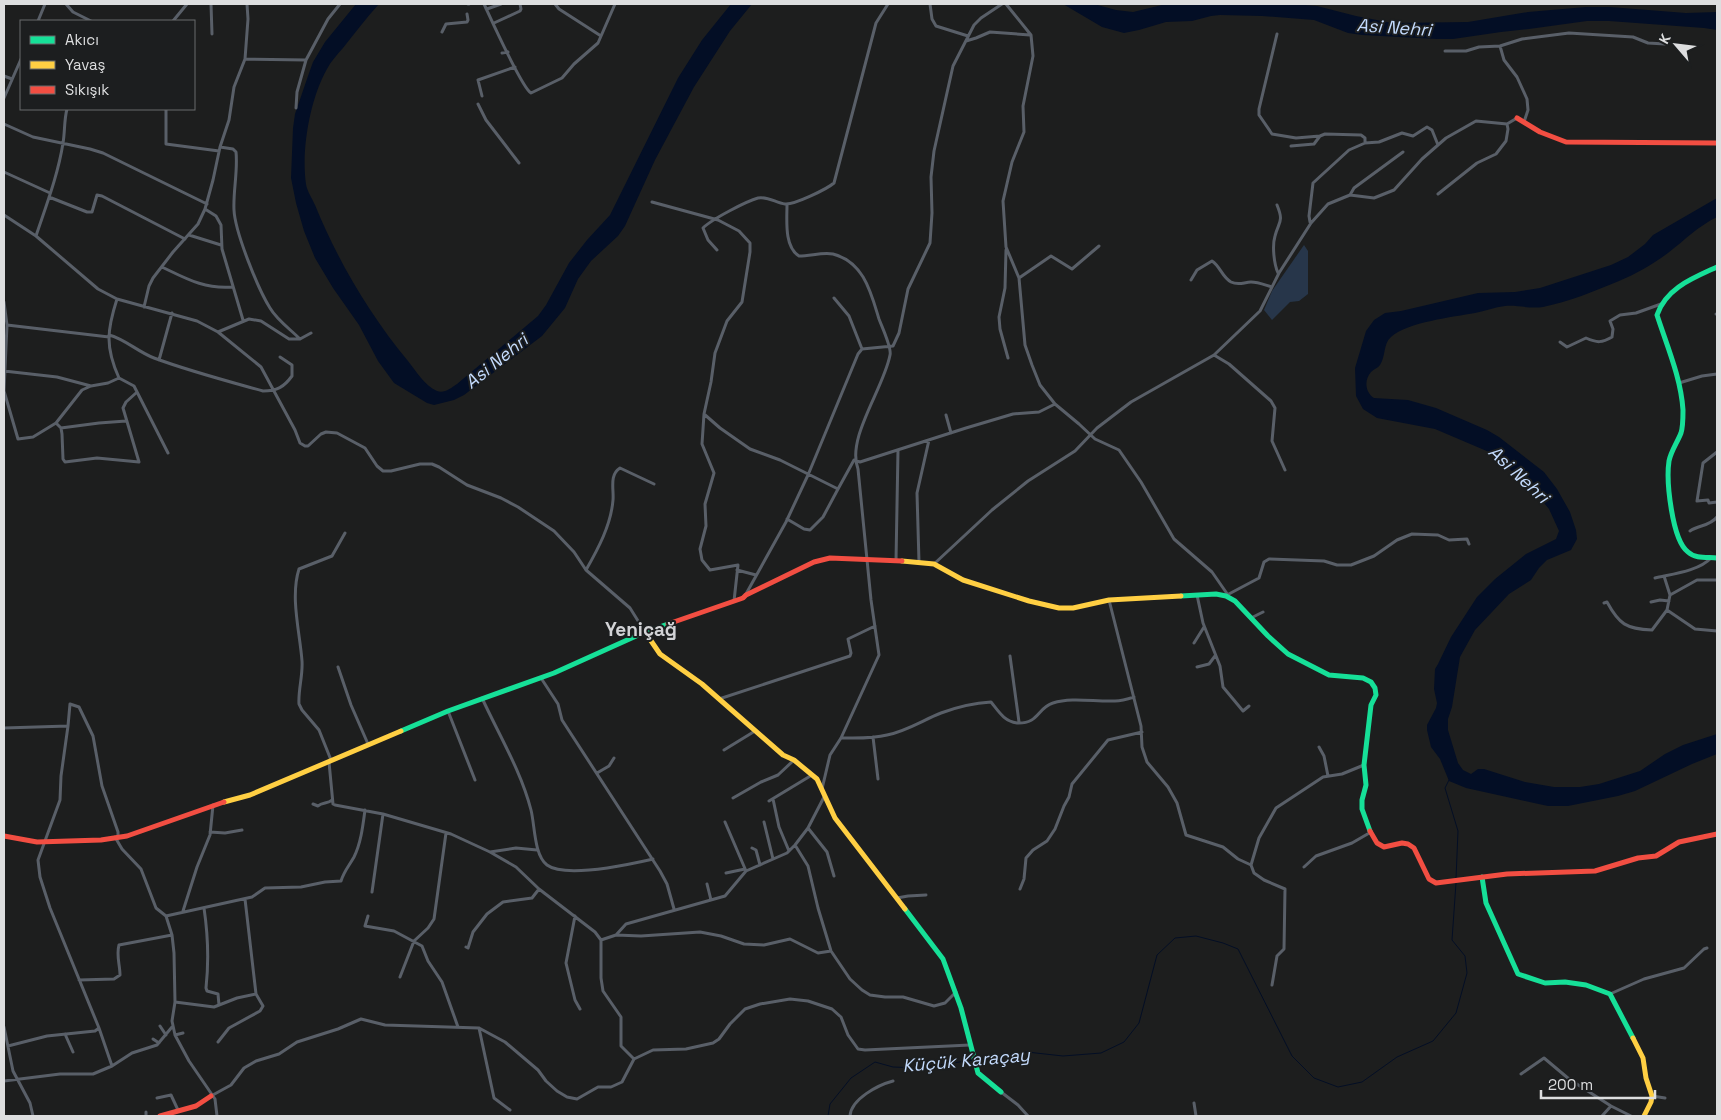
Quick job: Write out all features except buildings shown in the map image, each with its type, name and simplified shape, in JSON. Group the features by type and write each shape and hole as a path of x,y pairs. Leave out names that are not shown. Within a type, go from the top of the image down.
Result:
{"street":[{"path":"38,20 45,4"},
{"path":"66,4 73,12 89,20"},
{"path":"174,20 187,4"},
{"path":"212,4 212,34"},
{"path":"144,307 149,286 162,267 198,224 205,209 219,149 229,120 234,87 245,58 248,4"},
{"path":"296,108 306,60 328,19 340,4"},
{"path":"484,4 525,88 528,92 533,93 562,78 574,64 598,43 614,4"},
{"path":"487,9 501,4"},
{"path":"494,23 520,11 520,4"},
{"path":"555,4 559,9 601,36"},
{"path":"717,250 708,240 703,228 715,219 760,198 769,198 787,205 817,194 834,182 876,23 888,4"},
{"path":"930,4 932,18 936,26 968,36"},
{"path":"862,349 893,346 899,333 908,289 930,243 934,152 953,66 968,36 980,18 1004,4 1031,35 1033,56 1023,106 1024,132 1012,162 1003,201 1006,247 1005,288 1000,329 1008,358"},
{"path":"442,32 446,24 466,22 468,20 467,14"},
{"path":"966,41 990,32 1031,35"},
{"path":"1277,34 1259,109 1259,115 1269,131 1275,136 1303,138 1333,134 1361,135 1365,138 1365,143"},
{"path":"1445,51 1462,51 1479,47 1500,46 1522,39 1569,34 1633,37 1648,43 1665,44"},
{"path":"1500,46 1504,60 1517,77 1527,99 1528,110 1524,122"},
{"path":"502,53 508,52"},
{"path":"245,58 306,60"},
{"path":"4,98 20,60"},
{"path":"482,96 478,80 515,67"},
{"path":"4,76 12,79"},
{"path":"478,104 486,120 519,163"},
{"path":"36,236 50,195 63,142 66,110"},
{"path":"166,110 166,144 233,150 236,152 235,223 270,309 300,339"},
{"path":"934,564 992,510 1028,480 1075,451 1090,435 1131,402 1214,355 1260,311 1279,273 1310,223 1328,204 1350,195 1374,198 1394,190 1422,159 1446,138 1476,121 1507,124 1517,118 1540,132 1566,142 1717,143"},
{"path":"4,124 33,137 63,142 103,153 206,204"},
{"path":"1438,194 1477,164 1496,154 1506,141 1507,124"},
{"path":"1310,223 1313,183 1349,150 1365,143 1379,142 1402,133 1413,136 1427,127 1432,130 1438,145"},
{"path":"1291,146 1314,144 1320,136"},
{"path":"1350,195 1354,188 1403,152"},
{"path":"4,172 87,212 92,212 97,196 102,196 185,239"},
{"path":"652,202 715,219 739,231 748,240 750,252 742,302 727,321 715,353 704,414 702,444 714,473 705,504 706,526 700,548 702,560 710,570 738,566 734,601"},
{"path":"787,205 788,230 792,248 796,254 800,256 833,254 849,261 860,272 869,288 891,353 854,450 854,460 858,469 879,655 841,738 830,755 822,788"},
{"path":"1277,206 1282,219 1274,241 1276,264 1279,273"},
{"path":"205,209 220,220 222,230 221,245 243,320"},
{"path":"4,215 36,236 89,282 118,299 197,321 218,332 255,360 275,391 302,445 308,446 322,434 332,432 365,448 377,466 383,471 420,464 432,464 467,485 501,498 518,507 554,531 574,552 586,570 630,608 660,654 702,684 783,755 794,760 812,774 822,788 835,818 943,959 956,991 978,1073 1018,1105 1028,1116"},
{"path":"189,235 221,245"},
{"path":"1019,278 1051,256 1072,270 1099,246"},
{"path":"1006,247 1019,278 1025,345 1036,377 1054,404 1095,440 1119,450 1141,482 1174,539 1212,572 1227,592 1227,595 1288,654 1329,675 1363,678 1371,682 1375,688 1376,695 1371,705 1364,765 1366,785 1362,809 1377,843 1384,847 1402,843 1408,844 1414,848 1429,879 1436,883 1446,883 1507,874 1596,871 1638,858 1656,856 1679,842 1717,834"},
{"path":"1191,280 1197,270 1212,261 1217,264 1223,276 1233,283 1253,282 1272,287"},
{"path":"162,267 203,286 232,287"},
{"path":"1717,267 1686,281 1661,304 1657,312 1657,319 1678,383 1683,411 1682,431 1669,462 1671,506 1680,544 1690,555 1717,558"},
{"path":"834,298 849,316 862,349"},
{"path":"118,299 110,322 109,336 112,362 119,378 132,384 168,453"},
{"path":"4,302 7,325 4,348 4,391 18,439 33,437 56,424 82,390 119,378"},
{"path":"1560,342 1567,347 1586,338 1595,342 1602,342 1612,337 1613,329 1610,321 1620,316 1636,313 1661,304"},
{"path":"159,360 172,313"},
{"path":"218,332 243,320 255,319 285,337 294,340 311,333"},
{"path":"7,325 109,336 119,339 139,352 159,360 263,391 275,391 288,382 293,372 291,363 280,357"},
{"path":"746,595 787,519 808,475 855,359 862,349"},
{"path":"1214,355 1229,364 1271,401 1275,408 1272,441 1285,470"},
{"path":"4,371 57,377 91,386"},
{"path":"1678,383 1717,374"},
{"path":"61,428 63,459 65,462 97,458 139,462 123,408 126,402 136,393"},
{"path":"854,460 860,462 1019,413 1039,412 1054,404"},
{"path":"704,414 750,450 780,460 838,489"},
{"path":"946,415 951,433"},
{"path":"56,424 61,428 126,421"},
{"path":"919,562 917,493 929,440"},
{"path":"896,561 898,450"},
{"path":"1717,452 1703,463 1697,501 1708,500 1709,503 1717,502"},
{"path":"787,519 804,529 810,530 823,516 854,460"},
{"path":"586,570 597,550 611,513 613,476 615,471 620,468 654,484"},
{"path":"1690,531 1713,522 1717,517"},
{"path":"345,534 332,556 299,569 297,577 297,620 302,663 300,704 302,710 319,730 324,741 330,762 333,804 383,814 446,833 490,852 516,867 539,889 595,932 601,940 603,991 621,1017 621,1046 634,1059"},
{"path":"4,836 25,841 44,842 101,840 127,836 213,805 250,794 448,711 554,673 645,632 734,601 814,562 830,558 934,564 963,580 1029,601 1060,608 1073,608 1109,600 1227,595 1259,578 1264,562 1269,559 1324,561 1337,565 1351,565 1374,556 1396,540 1412,534 1438,535 1449,540 1467,539 1469,544"},
{"path":"1655,578 1688,572 1711,558"},
{"path":"737,570 756,576"},
{"path":"1604,603 1607,602 1613,614 1622,624 1652,630 1667,610 1669,601 1670,595 1664,576"},
{"path":"1670,595 1697,580 1717,580"},
{"path":"1197,596 1204,626 1220,666 1223,687 1243,711 1249,706"},
{"path":"1109,600 1142,732 1142,747 1147,762 1168,787 1177,803 1186,835 1223,847 1251,865"},
{"path":"1651,602 1669,601"},
{"path":"1667,610 1695,629 1717,631"},
{"path":"1250,618 1264,612"},
{"path":"719,699 850,656 848,639 875,626"},
{"path":"1194,643 1204,626"},
{"path":"1197,667 1209,664 1215,655"},
{"path":"1010,656 1019,723"},
{"path":"338,666 351,705 369,745"},
{"path":"540,678 558,704 562,720 653,858 667,884 674,909"},
{"path":"841,738 888,735 942,713 980,703 991,702 1001,716 1014,722 1026,723 1051,704 1117,701 1134,697"},
{"path":"482,698 521,780 531,811 538,850 547,865 569,871 618,867 653,858"},
{"path":"112,1066 99,1028 50,908 40,877 38,860 60,800 70,704 79,707 93,736 102,786 118,832 116,837 122,849 141,869 156,908 166,916 172,935 174,953 175,1002 173,1026 175,1035 188,1061 215,1099 217,1116"},
{"path":"448,711 475,780"},
{"path":"4,728 68,726"},
{"path":"724,750 755,731"},
{"path":"1020,889 1024,879 1026,858 1033,850 1047,841 1055,829 1069,797 1072,784 1108,740 1142,732"},
{"path":"873,737 878,779"},
{"path":"1319,747 1324,756 1325,770 1328,776"},
{"path":"597,773 609,766 614,758"},
{"path":"734,798 761,782 778,775 794,760"},
{"path":"1272,985 1277,956 1284,949 1285,890 1254,873 1251,865 1260,838 1276,808 1323,777 1342,774 1364,765"},
{"path":"789,852 771,800 812,774"},
{"path":"726,873 746,870 789,852 808,828 825,796"},
{"path":"313,804 318,806 333,800"},
{"path":"183,911 210,832 213,805"},
{"path":"166,916 245,899 259,894 265,888 301,887 341,881 344,871 359,844 365,810"},
{"path":"372,892 383,814"},
{"path":"725,822 746,870"},
{"path":"764,822 773,859"},
{"path":"808,828 827,852 834,876"},
{"path":"210,832 225,833 242,830"},
{"path":"1304,867 1316,856 1338,846 1352,843 1371,832"},
{"path":"400,976 414,941 434,920 446,833"},
{"path":"795,845 808,866 831,951 850,979 862,990 870,995 903,997 934,1006 945,1004 956,991"},
{"path":"490,852 516,848 538,850"},
{"path":"752,848 756,850 760,865"},
{"path":"616,935 626,924 725,896 746,870"},
{"path":"1481,877 1486,903 1518,974 1545,983 1564,982 1586,985 1610,994 1643,1058 1646,1078 1652,1096 1644,1116"},
{"path":"707,884 711,900"},
{"path":"466,947 470,946 473,932 487,914 503,902 532,898 539,889"},
{"path":"896,898 926,895"},
{"path":"218,1042 229,1028 260,1011 263,1006 256,994 245,899"},
{"path":"204,908 208,942 206,988 208,991 218,994 219,1005"},
{"path":"368,916 365,926 394,931 422,946 428,961 442,982 458,1027"},
{"path":"575,916 566,963 575,1000 580,1009"},
{"path":"601,940 616,935 641,936 700,932 721,936 744,944 764,945 790,939 818,953 831,951"},
{"path":"79,980 114,979 120,975 117,952 119,946 172,935"},
{"path":"1610,994 1644,979 1684,968 1704,949 1708,948"},
{"path":"175,1002 214,1007 236,998 256,994"},
{"path":"160,1116 196,1106 231,1085 244,1068 256,1061 279,1054 297,1042 338,1029 361,1019 385,1025 479,1028 505,1042 538,1070 557,1091 567,1098 577,1099 598,1088 612,1088 622,1082 634,1059 652,1050 686,1049 713,1043 720,1039 730,1024 745,1010 760,1004 790,998 808,1001 832,1009 840,1017 858,1049 970,1048"},
{"path":"160,1026 166,1035"},
{"path":"4,1081 60,1074 93,1074 112,1066 132,1054 157,1045 173,1026"},
{"path":"4,1027 14,1071 30,1103 33,1116"},
{"path":"8,1046 47,1036 95,1031 99,1028"},
{"path":"479,1028 494,1098 510,1110"},
{"path":"65,1034 73,1052"},
{"path":"175,1035 183,1034"},
{"path":"153,1039 159,1043"},
{"path":"1521,1074 1544,1058 1569,1079 1611,1106 1631,1116"},
{"path":"850,1116 852,1108 862,1098 876,1088 893,1081"},
{"path":"156,1098 171,1095 178,1110"},
{"path":"1652,1096 1665,1098"},
{"path":"1194,1103 1196,1116"},
{"path":"1602,1116 1611,1106"}],"shaded area":[{"path":"1304,245 1308,251 1308,294 1299,301 1290,302 1272,320 1264,310 1272,291"}],"water":[{"name":"Asi Nehri","path":"356,4 379,4 332,61 321,81 308,125 306,141 305,171 308,192 344,267 380,325 421,378 432,388 442,392 457,384 538,316 569,263 610,215 678,78 702,40 731,4 752,4 730,31 694,87 655,160 625,226 618,236 591,261 578,279 565,308 542,336 464,395 454,400 434,405 427,403 394,383 378,361 359,325 315,258 304,231 291,178 295,114 313,62 325,42"},
{"name":"Asi Nehri","path":"1063,4 1094,4 1133,12 1162,5 1177,4 1305,5 1392,23 1468,22 1528,12 1610,7 1686,13 1717,12 1717,30 1609,21 1587,21 1453,39 1437,39 1348,33 1314,20 1220,15 1192,21 1166,22 1124,33 1102,27"},
{"name":"Asi Nehri","path":"1717,198 1717,217 1697,229 1662,257 1632,275 1591,292 1552,305 1543,307 1501,307 1408,327 1388,340 1380,365 1371,372 1367,379 1367,389 1374,398 1408,400 1436,408 1499,437 1544,472 1557,489 1570,512 1576,530 1577,539 1571,550 1547,560 1531,580 1509,594 1475,630 1460,657 1452,707 1448,719 1448,730 1458,763 1463,770 1471,774 1478,769 1484,769 1525,782 1554,787 1580,787 1599,784 1640,771 1665,754 1683,745 1717,734 1717,754 1635,791 1568,806 1548,806 1466,788 1449,781 1440,759 1431,747 1427,730 1427,725 1437,703 1434,689 1435,669 1451,637 1477,597 1495,579 1526,554 1556,539 1559,531 1549,509 1529,485 1489,452 1435,429 1377,418 1363,409 1356,396 1355,368 1366,331 1374,320 1385,313 1478,293 1515,292 1540,288 1611,265 1628,257 1653,235"}],"waterway":[{"name":"Küçük Karaçay","path":"1449,780 1445,788 1458,831 1456,879"},
{"name":"Küçük Karaçay","path":"977,1059 1027,1052 1063,1056 1101,1053 1124,1042 1139,1023 1157,955 1175,938 1196,936 1238,949 1292,1056 1314,1078 1338,1087 1362,1082 1397,1057 1433,1041 1456,1013 1467,973 1465,956 1452,940 1456,883"},
{"name":"Küçük Karaçay","path":"828,1116 830,1104 851,1078 875,1062 893,1067 919,1068 973,1060"}],"traffic: fast":[{"path":"1717,267 1681,285 1667,298 1657,315 1677,374 1683,410 1683,425 1669,461 1668,470 1669,495 1674,523 1682,545 1688,552 1698,557 1717,558"},
{"path":"1181,596 1216,594 1226,596 1235,601 1288,654 1329,675 1363,678 1371,682 1375,688 1376,695 1371,705 1364,765 1366,785 1362,800 1362,809 1370,831"},
{"path":"401,731 448,711 554,673 645,632 668,624"},
{"path":"1482,877 1486,903 1518,974 1545,983 1565,982 1586,985 1610,994 1633,1038"},
{"path":"905,909 943,959 961,1008 978,1073 1001,1092"}],"traffic: slow":[{"path":"902,561 934,564 963,580 1029,601 1059,608 1073,608 1109,600 1181,596"},
{"path":"645,632 660,654 702,684 783,755 794,760 817,779 835,818 905,909"},
{"path":"224,802 250,795 401,731"},
{"path":"1633,1038 1643,1058 1646,1078 1652,1096 1644,1116"}],"traffic: jam":[{"path":"1517,118 1540,132 1566,142 1717,143"},
{"path":"668,624 743,598 814,562 830,558 902,561"},
{"path":"4,836 37,842 101,840 127,836 224,802"},
{"path":"1370,831 1377,843 1384,847 1402,843 1414,848 1429,879 1436,883 1507,874 1595,871 1638,858 1656,856 1679,842 1717,834"},
{"path":"160,1116 196,1106 211,1096"}],"district":[{"name":"Yeniçağ","path":"641,629"}]}
